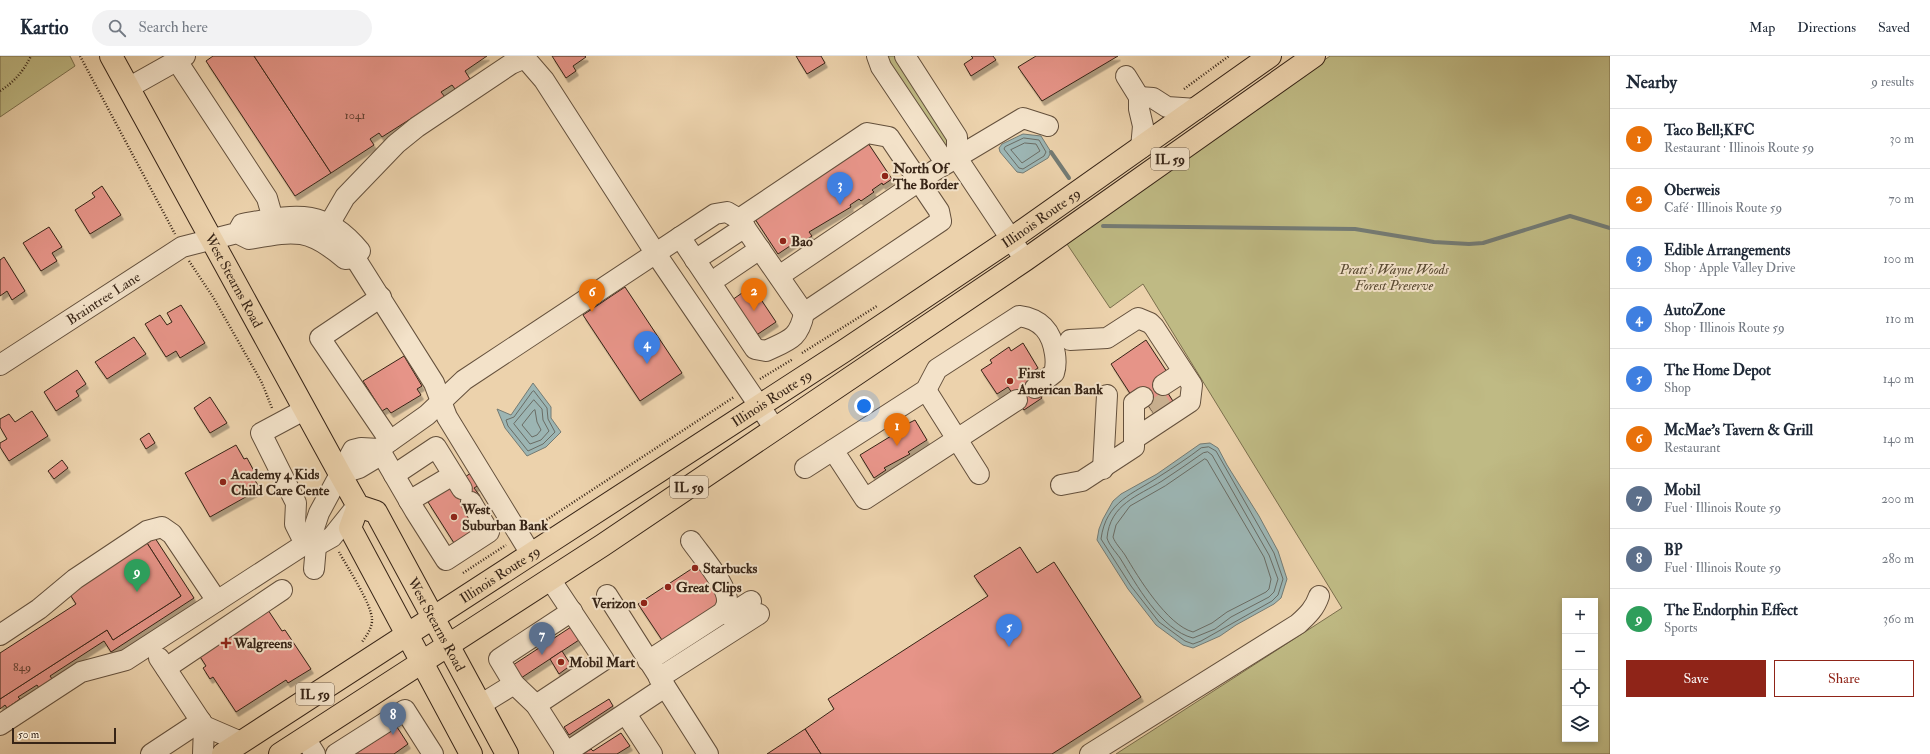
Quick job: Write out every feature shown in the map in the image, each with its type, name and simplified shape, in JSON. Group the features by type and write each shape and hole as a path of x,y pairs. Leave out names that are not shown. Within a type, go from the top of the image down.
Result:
{"main road":[{"name":"West Stearns Road","path":"111,56 210,239 358,506 376,512 507,754"},
{"name":"Illinois Route 59","path":"280,754 310,746 422,663 775,429 1025,260 1314,56"},
{"name":"Illinois Route 59","path":"223,754 844,351 1011,239 1197,109 1264,58"},
{"path":"358,506 350,528 471,754"}],"street":[{"path":"876,56 881,67 942,158 957,158"},
{"path":"904,56 957,137 957,158 1025,260"},
{"path":"324,232 345,197 407,134 511,64 524,57 544,80 656,254 775,429"},
{"path":"128,88 181,59 267,198 273,219"},
{"path":"1126,76 1139,97 1139,109 1143,126 1141,148"},
{"path":"1139,97 1153,98 1167,107 1197,109"},
{"path":"779,276 919,181 1023,118 1048,126"},
{"path":"680,237 755,348 766,351 796,335 801,327 804,312 941,221 939,211 889,137 867,133 742,223 696,260"},
{"path":"314,569 318,542 340,474 353,450 384,445 427,416 464,380 716,214 727,212 742,223 804,312"},
{"name":"Braintree Lane","path":"0,365 182,247 237,232 242,224 273,219 299,217 317,219 324,232"},
{"path":"237,232 249,239 287,232 311,236 340,229 360,251 355,258 434,383 447,417 531,554"},
{"path":"720,276 760,249"},
{"path":"381,297 320,338 384,445 394,475 446,560 489,532 436,447"},
{"path":"805,468 926,390 937,369 1019,316 1034,319 1044,326 1053,344 1056,363 1054,373 1035,388"},
{"path":"1061,484 1082,481 1103,469 1134,447 1140,415 1190,402 1187,379 1150,323 1138,318 1107,338 1070,340"},
{"path":"1167,391 1187,379"},
{"path":"926,390 979,474"},
{"path":"1103,469 1107,395"},
{"path":"834,450 865,499 958,440 1017,400"},
{"path":"304,410 261,433 296,503 295,524 318,542"},
{"path":"394,475 458,433"},
{"path":"412,506 462,489"},
{"path":"0,725 81,672 126,660 217,601 318,542 358,506"},
{"path":"0,635 39,609 75,579 147,531 162,527 172,534 217,601"},
{"path":"648,661 722,613 727,600 723,588 691,541"},
{"path":"536,705 604,660 550,579"},
{"path":"166,668 282,590"},
{"path":"606,595 708,754"},
{"path":"1090,754 1298,624 1309,615 1316,605 1319,596"},
{"path":"572,611 499,659 514,684 536,705 565,753 626,714 662,682 755,607 728,615 722,613"},
{"path":"150,645 202,724 203,754"},
{"path":"480,705 514,684"},
{"path":"336,754 405,710 433,754"},
{"path":"626,714 652,754"},
{"path":"202,724 241,742"},
{"path":"150,754 202,724"}],"path":[{"path":"0,91 12,84 24,70 31,56"},
{"path":"80,56 190,262 213,297 262,383 279,424"},
{"path":"1184,89 1229,56"},
{"path":"764,376 879,305"},
{"path":"533,528 722,405"},
{"path":"318,542 370,609 372,620 369,634 358,645"},
{"path":"463,573 507,544"}],"green space":[{"path":"0,56 70,56 75,66 0,117"},
{"path":"885,56 896,56 953,145 948,151"},
{"name":"Pratt’s Wayne Woods Forest Preserve","path":"1330,56 1610,56 1610,754 1116,754 1342,608 1143,284 1110,308 1067,244"}],"water":[{"path":"1023,134 1041,136 1051,152 1048,158 1023,173 1017,172 1000,152 999,148 1002,144"},
{"path":"533,383 551,407 551,418 561,432 546,447 527,456 505,428 497,409 511,415"},
{"path":"1210,443 1218,448 1259,516 1278,551 1287,579 1281,598 1274,604 1236,625 1220,636 1193,648 1183,645 1156,625 1128,589 1097,540 1103,519 1113,501 1121,494 1157,474 1200,444"}],"building":[{"path":"213,56 254,56 331,173 295,196 206,61"},
{"path":"254,56 487,56 465,71 470,79 455,89 452,85 441,92 445,97 382,137 379,133 370,139 374,145 331,173"},
{"path":"552,56 586,57 573,66 576,71 566,78"},
{"path":"796,56 821,56 825,63 807,74"},
{"path":"971,56 993,56 996,60 971,76 964,64 973,58"},
{"path":"1036,56 1118,56 1042,101 1018,67"},
{"path":"866,140 892,179 883,185 882,183 872,190 874,192 861,201 859,199 850,205 851,207 809,232 812,236 798,245 796,242 778,254 753,216"},
{"path":"102,186 121,215 90,234 75,210 95,197 92,193"},
{"path":"49,227 62,247 52,253 57,261 41,271 23,243"},
{"path":"4,257 25,291 12,300 7,291 0,296 0,260"},
{"path":"752,286 776,322 755,336 732,300"},
{"path":"625,287 682,373 640,401 583,315"},
{"path":"181,305 205,343 180,358 176,351 166,357 145,324 160,315 167,325 172,322 167,313"},
{"path":"134,337 146,354 107,379 95,362"},
{"path":"1146,340 1167,372 1161,382 1176,406 1157,418 1141,395 1131,395 1111,364"},
{"name":"First American Bank","path":"1023,343 1038,368 1027,375 1042,398 1024,410 1008,387 997,394 981,370 992,363 990,360 1009,347 1011,351"},
{"path":"404,356 422,386 417,389 421,395 391,413 387,408 382,411 363,381"},
{"path":"77,370 86,384 76,391 79,396 56,411 44,392"},
{"path":"210,397 227,423 210,433 194,408"},
{"path":"32,411 48,436 9,461 0,447 0,443 7,439 0,427 0,419 9,414 15,422"},
{"path":"915,420 927,440 908,452 910,454 884,468 886,470 874,478 860,455 896,433 895,430"},
{"path":"149,433 155,443 146,449 140,439"},
{"name":"Academy 4 Kids Child Care Cente","path":"236,445 244,459 247,458 255,473 252,475 260,489 210,517 185,473"},
{"path":"62,460 68,468 54,479 48,471"},
{"name":"West Suburban Bank","path":"471,473 479,485 474,488 480,496 465,506 478,528 454,543 428,502 432,499 430,495 451,486"},
{"path":"155,538 194,598 111,652 104,641 50,676 52,679 39,688 37,685 18,697 20,699 7,708 5,705 0,709 0,699 107,630 113,640 181,596 147,543"},
{"path":"147,543 181,596 113,640 107,630 0,699 0,653 76,604 69,593"},
{"path":"1020,547 1037,573 1054,562 1141,697 1052,754 821,754 805,729 834,709 828,699 988,596 974,576"},
{"path":"699,564 722,605 664,643 638,604"},
{"name":"Walgreens","path":"266,607 282,631 285,630 311,669 288,683 286,680 236,712 213,677 210,679 203,668 206,666 197,652"},
{"path":"571,627 579,640 518,680 510,667"},
{"name":"Mobil Mart","path":"562,651 571,665 559,674 550,659"},
{"path":"609,699 613,706 569,735 564,727"},
{"path":"397,727 408,744 394,754 355,754"},
{"path":"805,729 821,754 767,754"},
{"path":"621,733 630,746 617,754 583,754 591,749 593,751"}],"waterway":[{"path":"1051,152 1069,178"},
{"path":"1103,226 1355,229 1434,242 1469,244 1483,243 1570,216 1610,228"}],"tunnel":[{"path":"1152,411 1172,398"}],"place":[{"name":"North Of The Border","path":"885,176"},
{"name":"Edible Arrangements","path":"840,205"},
{"name":"Bao","path":"783,241"},
{"name":"Oberweis","path":"754,311"},
{"name":"McMae's Tavern & Grill","path":"592,312"},
{"name":"AutoZone","path":"647,364"},
{"name":"First American Bank","path":"1010,381"},
{"name":"Taco Bell;KFC","path":"897,446"},
{"name":"Academy 4 Kids Child Care Cente","path":"223,482"},
{"name":"West Suburban Bank","path":"454,517"},
{"name":"Starbucks","path":"695,568"},
{"name":"Great Clips","path":"668,587"},
{"name":"The Endorphin Effect","path":"137,592"},
{"name":"Verizon","path":"644,603"},
{"name":"Walgreens","path":"226,643"},
{"name":"The Home Depot","path":"1009,647"},
{"name":"Mobil","path":"542,655"},
{"name":"Mobil Mart","path":"561,662"},
{"name":"BP","path":"393,735"}]}
